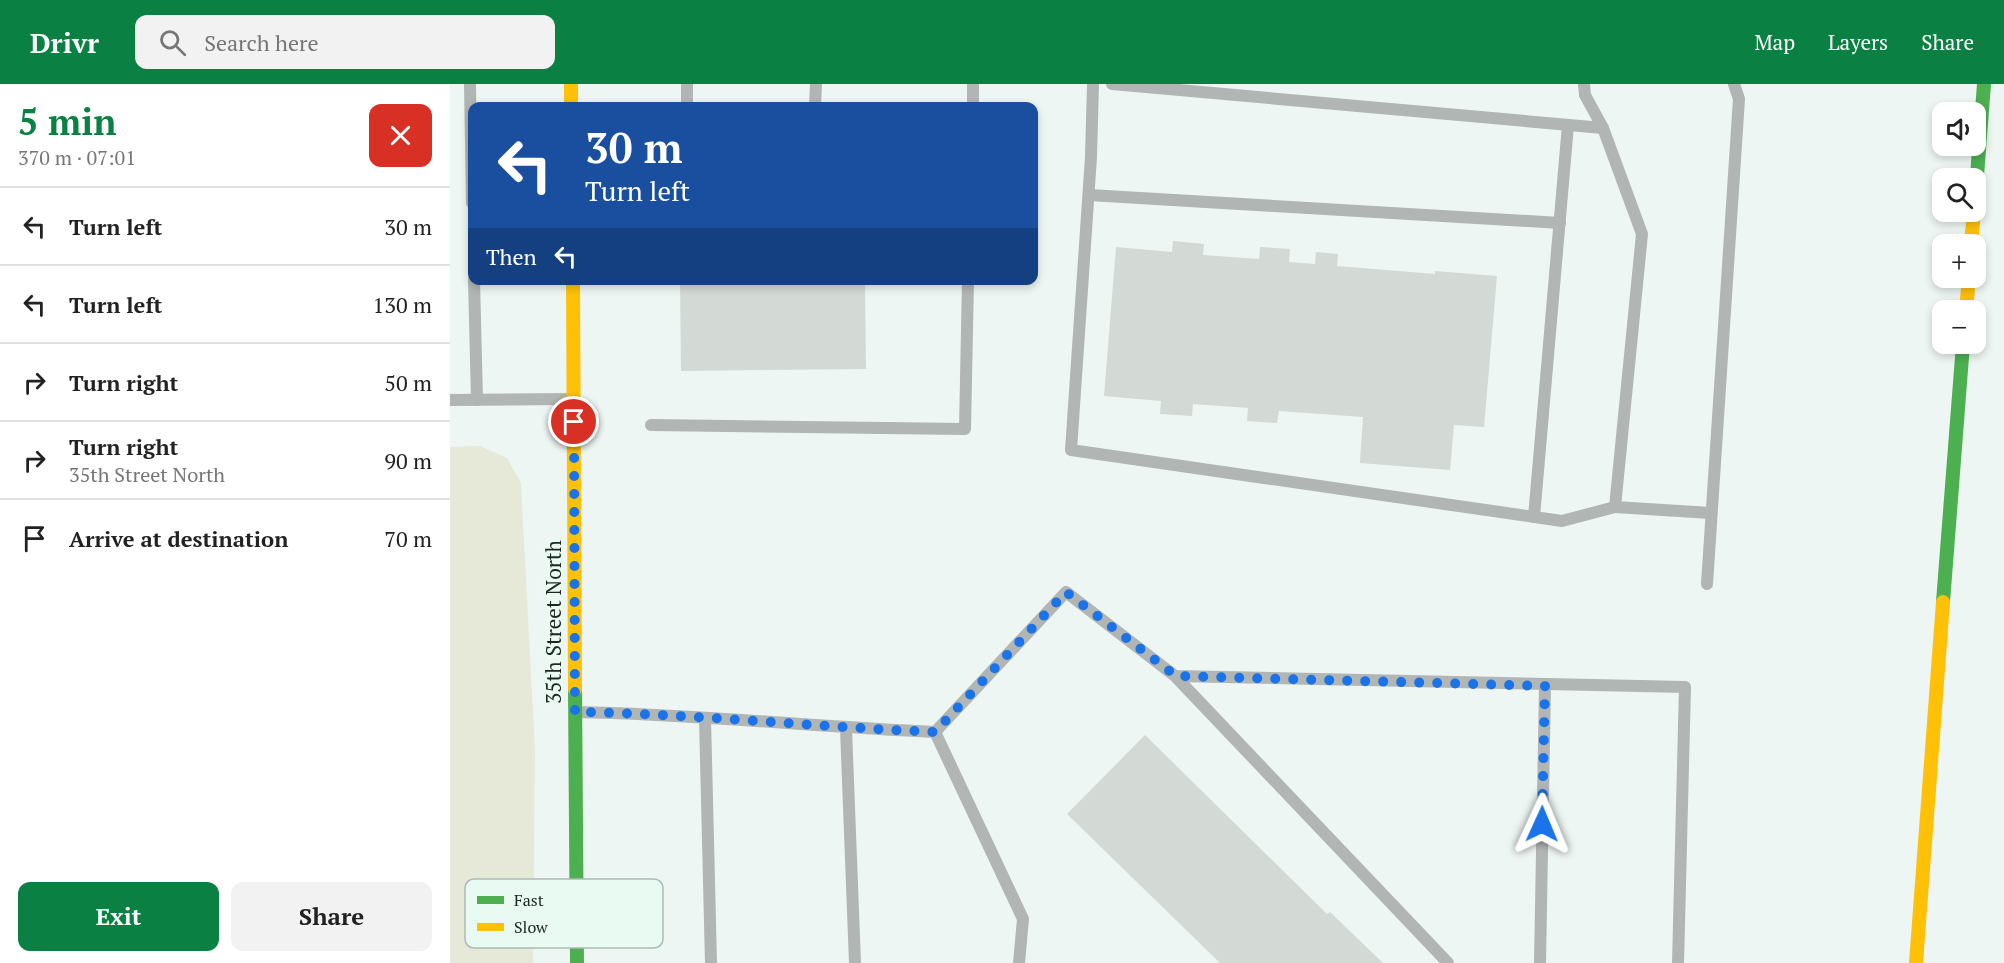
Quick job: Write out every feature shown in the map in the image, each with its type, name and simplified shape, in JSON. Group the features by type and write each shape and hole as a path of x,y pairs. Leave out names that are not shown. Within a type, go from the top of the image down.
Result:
{"main road":[{"path":"571,84 571,102"},
{"path":"1978,168 1984,84"},
{"name":"35th Street North","path":"573,285 576,879"},
{"path":"1916,963 1963,354"},
{"name":"35th Street North","path":"577,948 577,963"}],"lane":[{"path":"470,84 470,102"},
{"path":"687,84 687,102"},
{"path":"815,102 816,84"},
{"path":"973,84 973,102"},
{"path":"1093,84 1089,195 1071,450 1562,521 1615,507 1711,513"},
{"path":"1112,84 1603,128"},
{"path":"1584,84 1586,95 1603,128 1642,234 1615,507"},
{"path":"1707,584 1739,99 1734,84"},
{"path":"1534,517 1568,124"},
{"path":"1089,195 1560,223"},
{"path":"474,285 477,400"},
{"path":"651,425 965,429 968,285"},
{"path":"450,400 574,399"},
{"path":"575,712 705,718 846,729 935,732 1066,592 1176,676 1448,963"},
{"path":"1176,676 1545,686 1685,687 1678,963"},
{"path":"1540,963 1545,686"},
{"path":"705,718 711,963"},
{"path":"846,729 855,963"},
{"path":"935,732 1023,919 1019,963"}],"green space":[{"path":"480,446 507,458 521,483 535,750 534,879 465,879 465,948 533,948 533,963 450,963 450,447"}],"building":[{"path":"1173,241 1204,244 1203,255 1259,259 1260,247 1290,249 1289,262 1315,264 1316,252 1338,254 1337,266 1435,274 1435,271 1497,276 1484,427 1454,425 1450,470 1360,463 1363,417 1279,411 1277,423 1247,421 1248,408 1193,404 1192,416 1160,414 1161,401 1104,396 1116,247 1172,252"},
{"path":"680,285 865,285 866,369 681,371"},
{"path":"1145,735 1327,914 1330,912 1383,963 1220,963 1067,814"}],"traffic: fast":[{"path":"1978,168 1984,84"},
{"path":"1943,602 1962,354"},
{"path":"575,689 576,879"},
{"path":"577,948 577,963"}],"traffic: slow":[{"path":"571,84 571,102"},
{"path":"1972,234 1973,222"},
{"path":"573,285 575,689"},
{"path":"1967,300 1968,288"},
{"path":"1916,963 1943,602"}],"route":[{"path":"574,422 575,712 705,718 846,729 935,732 1066,592 1176,676 1545,686 1542,824"}]}
